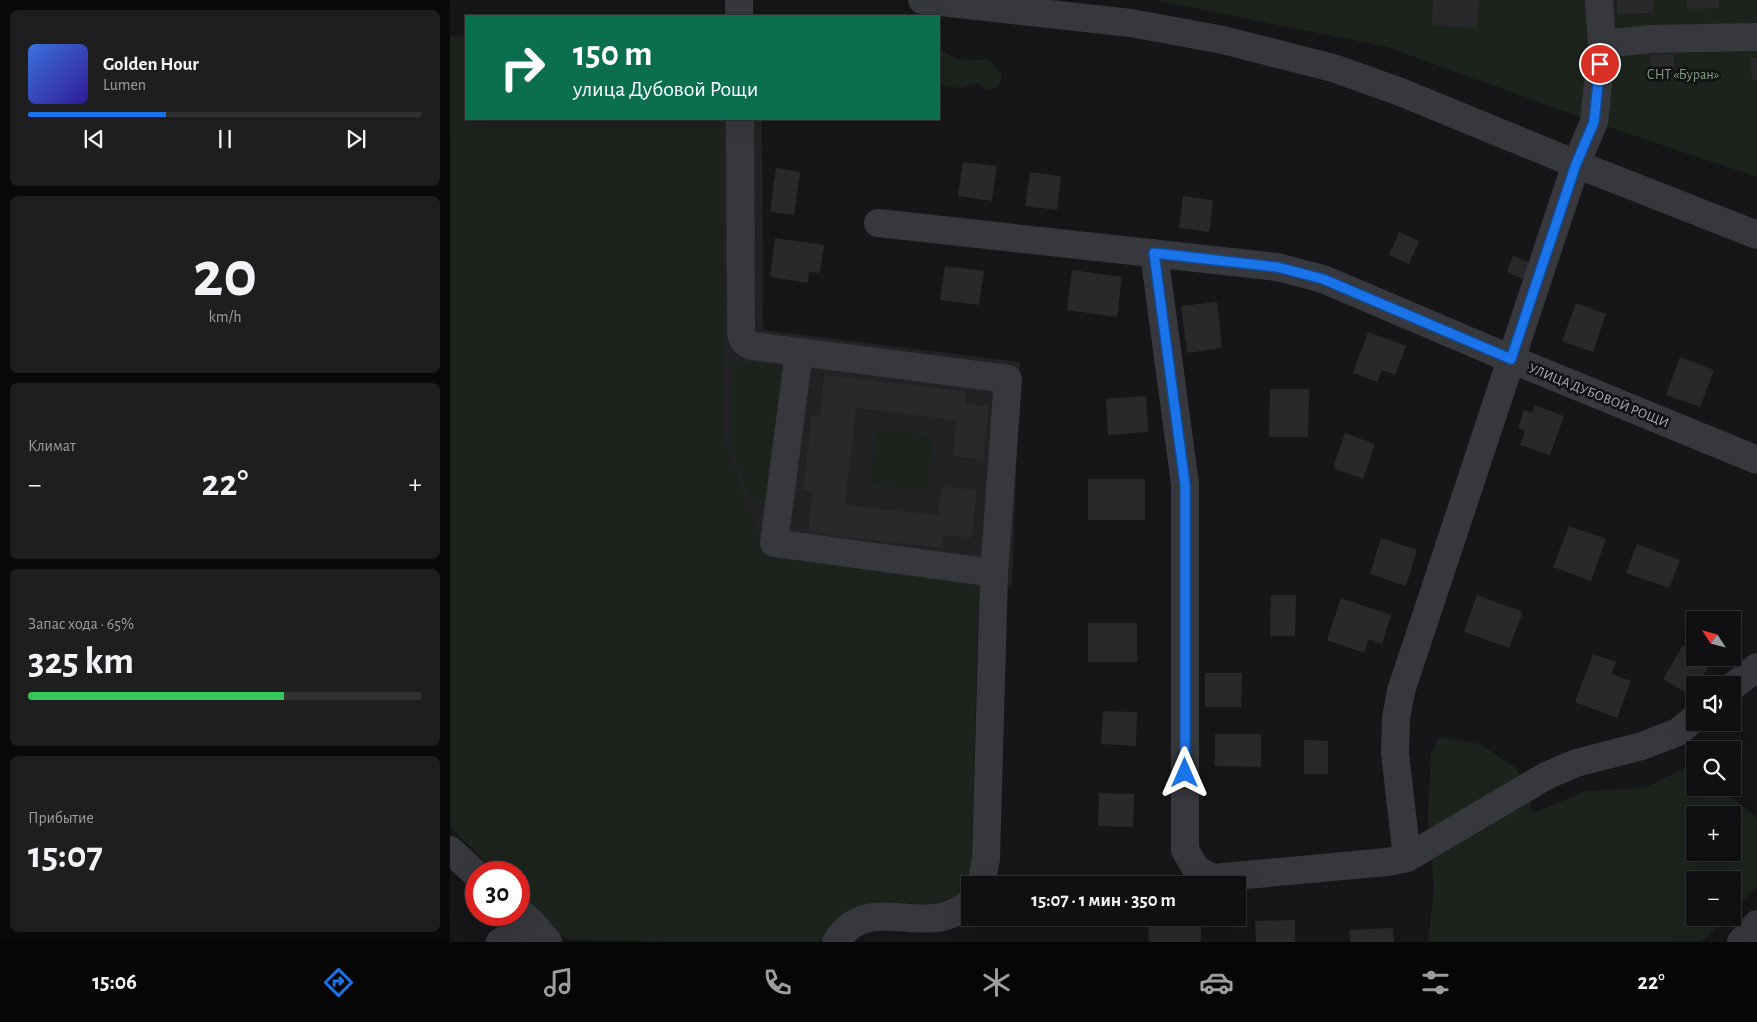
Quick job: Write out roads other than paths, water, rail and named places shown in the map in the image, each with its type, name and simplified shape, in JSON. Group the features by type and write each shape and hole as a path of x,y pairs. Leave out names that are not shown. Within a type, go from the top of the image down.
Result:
{"street":[{"path":"739,0 739,15"},
{"path":"922,0 1131,23 1232,43 1333,68 1398,91 1757,235"},
{"path":"1407,858 1395,753 1396,718 1401,691 1576,164 1594,122 1602,44 1599,0"},
{"path":"1602,44 1651,39 1757,37"},
{"path":"740,120 742,340 753,346 1008,379 994,573 986,859 983,876"},
{"name":"УЛИЦА ДУБОВОЙ РОЩИ","path":"878,223 1277,267 1323,279 1757,460"},
{"path":"1154,253 1185,484 1185,850 1196,869 1213,878 1387,862 1407,858 1546,776 1576,763 1642,746 1678,732 1686,725"},
{"path":"799,352 774,543 994,573"},
{"path":"1741,680 1757,667"},
{"path":"450,850 465,864"},
{"path":"836,942 844,930 861,920 882,916 935,918 956,913 961,909"},
{"path":"1741,942 1757,924"},
{"path":"500,942 533,926"}],"park label":[{"name":"СНТ «Буран»","path":"1683,74"}]}
